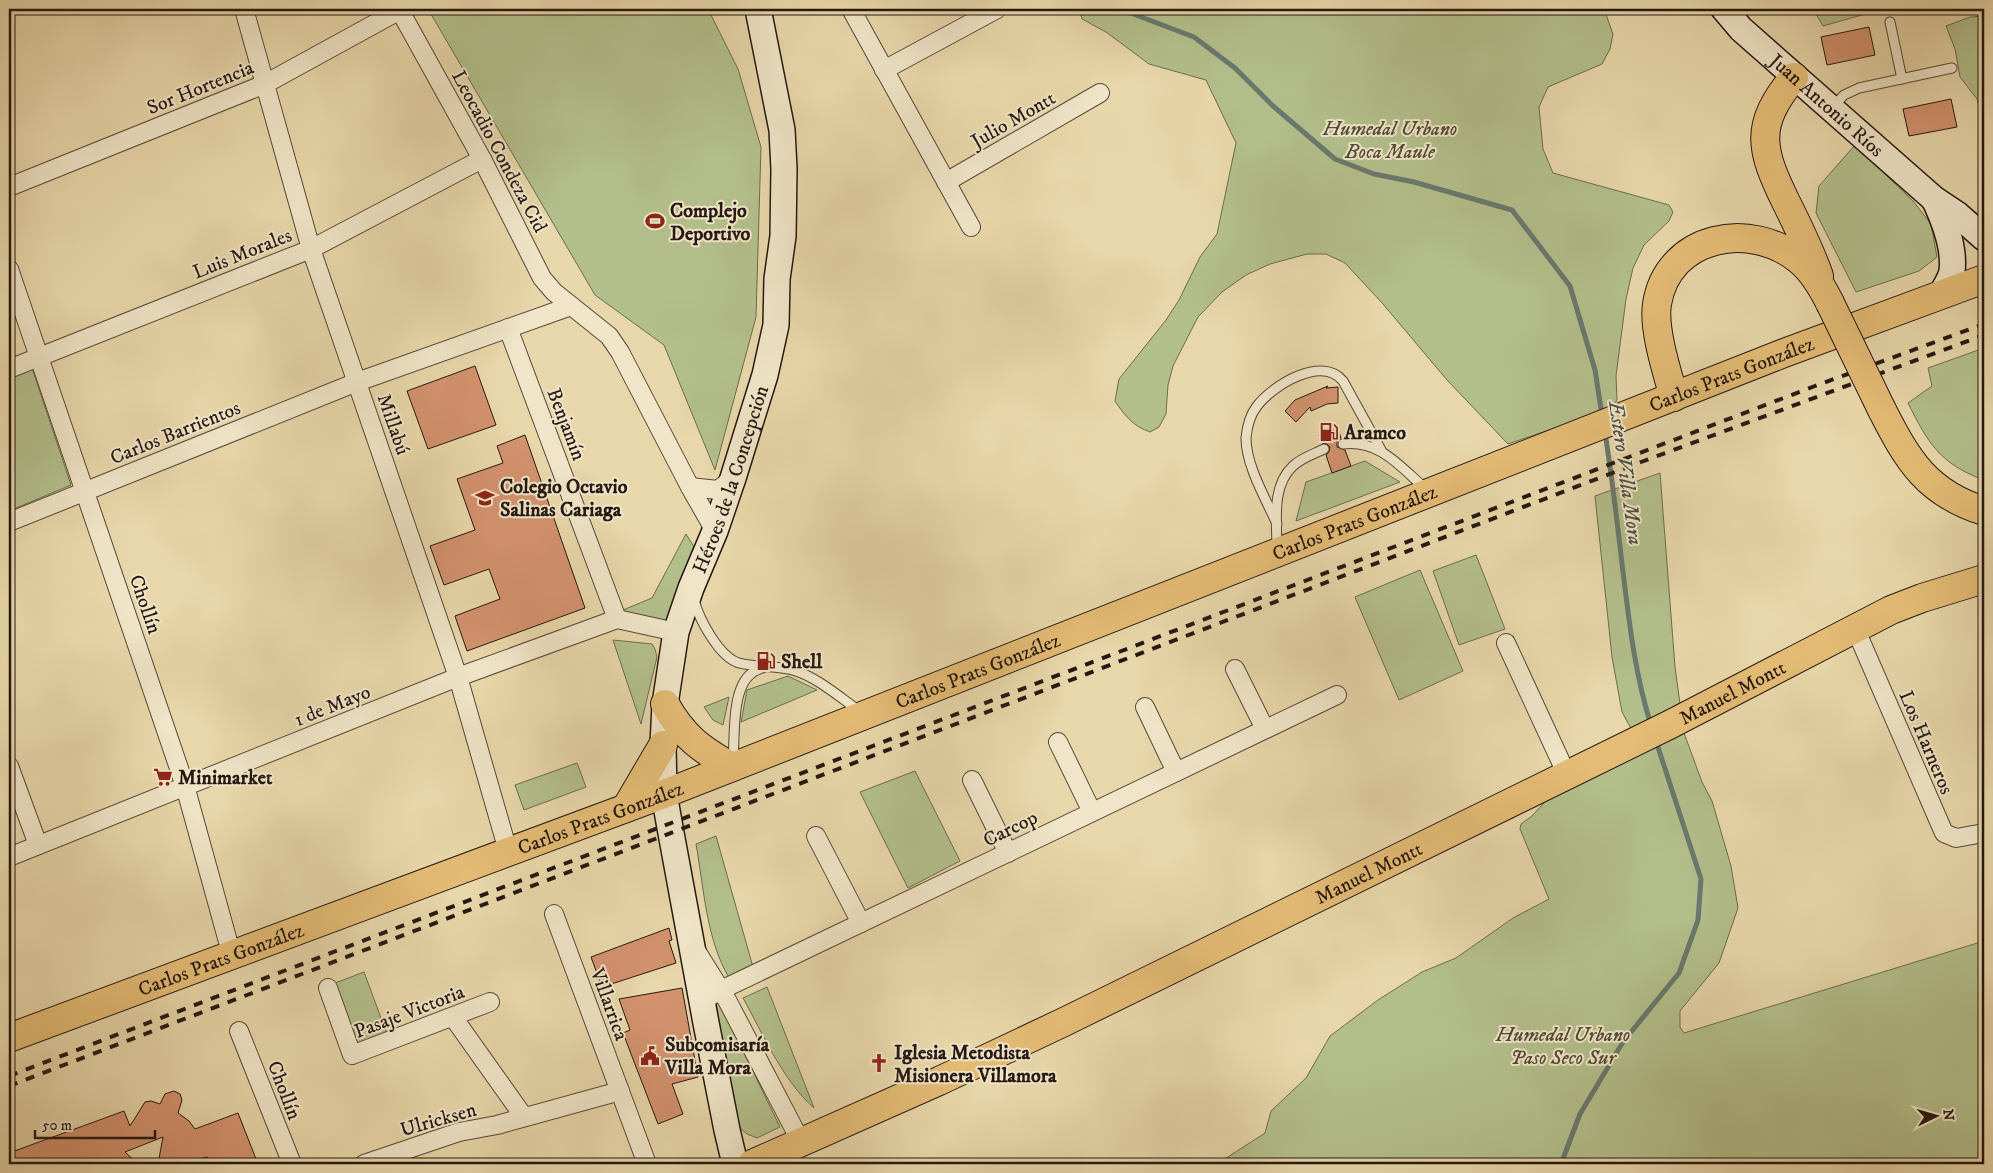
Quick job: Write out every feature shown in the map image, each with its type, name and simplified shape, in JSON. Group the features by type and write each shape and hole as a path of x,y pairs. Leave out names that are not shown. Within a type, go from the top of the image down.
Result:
{"main road":[{"path":"1794,77 1778,99 1769,118 1766,128 1766,150 1772,174 1807,243 1826,296"},
{"path":"1674,397 1656,323 1660,291 1669,274 1681,259 1691,251 1714,240 1727,238 1752,239 1777,246 1799,260 1816,278 1901,447 1917,469 1943,491 1958,500 1984,511"},
{"path":"1942,293 1984,279"},
{"name":"Carlos Prats González","path":"9,1038 664,794 1942,293"},
{"name":"Manuel Montt","path":"752,1164 939,1081 1064,1022 1669,725 1905,604 1984,580"},
{"path":"666,704 686,736 707,753 732,767"},
{"path":"626,808 663,745"}],"street":[{"name":"Millabú","path":"244,9 311,249 458,678 508,852"},
{"name":"Sor Hortencia","path":"9,187 265,84 400,9"},
{"name":"Leocadio Condeza Cid","path":"400,9 482,159 542,278 554,292 609,336 620,352 715,531"},
{"name":"Héroes de la Concepción","path":"758,9 782,130 784,169 783,236 777,279 776,325 765,375 733,478 715,531 691,588 676,632 666,704 663,745 664,794 692,945 712,996 801,1142"},
{"path":"850,9 971,227"},
{"path":"884,70 997,9"},
{"name":"Juan Antonio Ríos","path":"1724,9 1733,20 1794,77 1934,199 1958,215 1984,238"},
{"name":"Julio Montt","path":"946,182 1100,93"},
{"name":"Luis Morales","path":"9,369 311,249 482,159"},
{"name":"Juan Antonio Ríos","path":"1934,199 1946,225 1952,272 1942,293"},
{"name":"Chollín","path":"9,269 185,786 232,956"},
{"name":"Carlos Barrientos","path":"9,522 357,382 571,306"},
{"name":"Benjamín","path":"508,328 617,619"},
{"path":"690,487 718,490 733,478"},
{"path":"617,619 676,632"},
{"name":"1 de Mayo","path":"9,856 458,678 617,619"},
{"name":"Los Harneros","path":"1855,628 1944,833 1956,838 1984,833"},
{"path":"1506,643 1567,774"},
{"path":"1235,669 1265,730"},
{"name":"Carcop","path":"712,996 1336,695"},
{"path":"1144,707 1176,772"},
{"path":"1058,742 1092,812"},
{"path":"9,766 38,845"},
{"path":"972,780 1008,853"},
{"path":"816,836 861,923"},
{"name":"Villarrica","path":"554,914 647,1164"},
{"name":"Pasaje Victoria","path":"328,988 352,1055 490,1002"},
{"name":"Héroes de la Concepción","path":"712,996 727,1130 735,1164"},
{"path":"453,1017 524,1117"},
{"name":"Chollín","path":"240,1031 292,1164"},
{"name":"Ulricksen","path":"364,1164 459,1132 497,1125 620,1091"}],"lane":[{"path":"1890,22 1902,79"},
{"path":"1831,109 1844,95 1853,90 1952,68"},
{"path":"1277,524 1251,465 1246,439 1251,417 1256,407 1272,391 1304,374 1323,370 1336,374 1343,381 1381,450 1431,493"},
{"path":"1343,444 1364,444 1381,450"},
{"path":"1277,554 1278,496 1282,480 1300,460 1324,449"},
{"path":"691,588 698,614 724,655 738,663 796,671 811,678 865,715"},
{"path":"732,767 738,696 742,685 752,673 767,666"}],"green space":[{"name":"Complejo Deportivo","path":"428,9 708,9 738,69 761,147 756,317 715,470 664,345 595,295"},
{"name":"Humedal Urbano Boca Maule","path":"1079,9 1604,9 1613,34 1610,49 1602,64 1548,87 1539,107 1543,149 1553,173 1669,205 1673,212 1669,221 1644,245 1633,268 1626,299 1616,376 1617,400 1611,409 1508,444 1447,380 1383,304 1345,263 1326,254 1307,254 1270,264 1246,275 1222,292 1198,317 1173,366 1168,385 1166,414 1159,427 1150,432 1134,424 1115,401 1119,379 1166,320 1179,300 1200,257 1217,234 1236,143 1206,80 1149,64 1106,32 1082,19"},
{"path":"1813,9 1883,9 1823,26"},
{"path":"1984,16 1984,121 1977,99 1960,77 1955,49 1946,26 1970,17"},
{"path":"1855,145 1913,201 1931,224 1937,257 1919,271 1856,292 1816,213 1819,186"},
{"path":"1984,348 1984,480 1956,467 1937,450 1922,430 1908,403 1932,386 1928,368"},
{"path":"32,368 71,485 9,511 9,377"},
{"path":"1365,461 1400,482 1296,521 1306,482"},
{"name":"Humedal Urbano Paso Seco Sur","path":"1660,473 1675,667 1684,733 1702,782 1712,801 1731,866 1738,908 1719,963 1680,1011 1680,1027 1684,1033 1984,941 1984,1164 1217,1164 1265,1133 1271,1111 1306,1078 1330,1036 1378,1000 1422,972 1456,958 1513,918 1549,899 1520,829 1521,824 1532,816 1551,795 1640,745 1622,712 1612,657 1595,496"},
{"path":"686,534 696,550 667,621 662,623 623,615 623,610 652,598"},
{"path":"1476,555 1505,629 1459,645 1433,571"},
{"path":"1420,570 1463,671 1399,700 1355,597"},
{"path":"613,640 652,644 655,649 657,657 641,724"},
{"path":"788,676 817,690 741,722 747,690"},
{"path":"729,697 723,725 713,720 704,707"},
{"path":"577,763 586,787 524,810 515,785"},
{"path":"915,771 960,861 908,888 860,792"},
{"path":"716,836 753,967 729,978 715,947 704,896 696,844"},
{"path":"364,972 388,1037 354,1050 330,985"},
{"path":"767,987 814,1108 783,1071 743,998"},
{"path":"718,999 780,1127 757,1138 747,1134 740,1128 709,1004"}],"building":[{"path":"1869,27 1875,55 1827,65 1821,37"},
{"path":"1951,99 1957,127 1909,136 1903,109"},
{"path":"475,366 496,425 428,449 407,391"},
{"path":"1328,386 1326,388 1338,387 1338,403 1327,404 1311,411 1310,407 1296,422 1285,411 1295,400"},
{"path":"1338,429 1341,438 1337,441 1337,447 1345,450 1351,466 1332,473 1326,455 1330,447 1322,443 1319,435"},
{"path":"525,435 585,608 467,651 455,616 500,599 489,569 444,585 430,546 475,530 457,479 503,463 497,446"},
{"path":"669,928 672,940 669,941 676,963 602,987 591,957"},
{"path":"682,988 698,1077 672,1084 683,1114 658,1124 623,1033 630,1030 619,999"},
{"path":"174,1091 180,1094 182,1100 178,1113 189,1121 195,1129 238,1113 258,1164 210,1164 207,1157 192,1161 179,1160 178,1164 158,1164 163,1137 125,1152 138,1164 9,1164 9,1153 124,1111 130,1126 145,1102 151,1101 160,1104 165,1094"}],"waterway":[{"name":"Estero Villa Mora","path":"1120,9 1194,37 1235,68 1273,106 1335,159 1374,174 1414,182 1512,210 1570,286 1595,370 1602,415"},
{"name":"Estero Villa Mora","path":"1605,433 1631,635 1637,671 1651,725"},
{"name":"Estero Villa Mora","path":"1561,1164 1580,1114 1623,1042 1679,973 1698,920 1701,879 1656,741"}],"railway":[{"path":"9,1076 1815,386 1984,324"},
{"path":"9,1086 1641,462 1984,335"}],"place":[{"name":"Complejo Deportivo","path":"655,221"},
{"name":"Aramco","path":"1329,432"},
{"name":"Colegio Octavio Salinas Cariaga","path":"485,498"},
{"name":"Shell","path":"766,661"},
{"name":"Minimarket","path":"163,777"},
{"name":"Subcomisaría Villa Mora","path":"650,1056"},
{"name":"Iglesia Metodista Misionera Villamora","path":"879,1063"}]}
